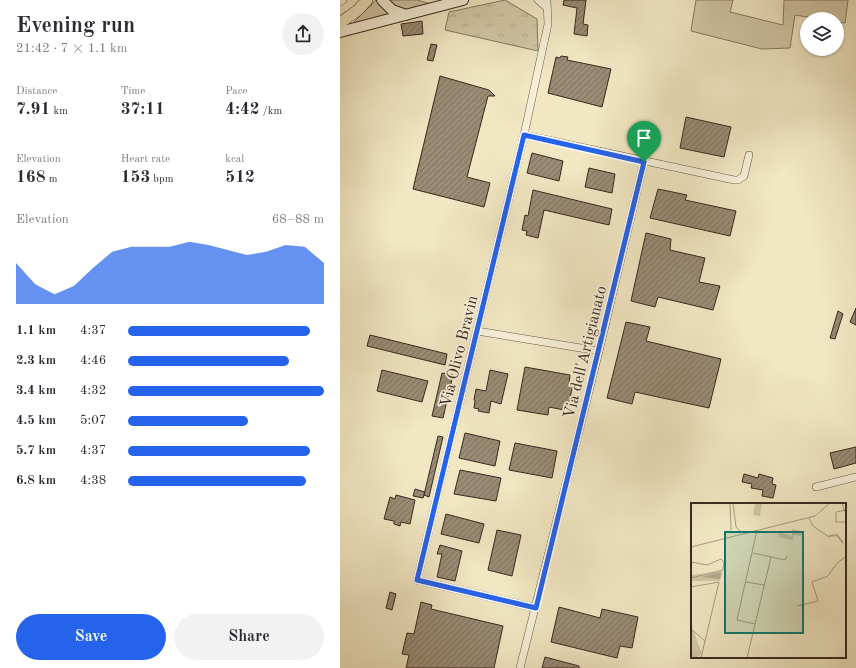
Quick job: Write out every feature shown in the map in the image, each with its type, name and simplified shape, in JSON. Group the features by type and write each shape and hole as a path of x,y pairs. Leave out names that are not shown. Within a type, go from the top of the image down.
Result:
{"main road":[{"path":"340,23 358,10 367,0"},
{"path":"382,0 392,10 406,15"},
{"path":"440,0 456,1"},
{"path":"340,32 456,1"}],"street":[{"path":"538,0 546,3"},
{"name":"Via Olivo Bravin","path":"536,608 417,580 524,135 548,24 546,3"},
{"path":"524,135 644,162 738,180 744,176 749,155"},
{"name":"Via dell'Artigianato","path":"520,668 599,351 644,162"},
{"path":"477,331 599,351"},
{"path":"816,487 856,478"}],"green space":[{"path":"376,0 391,15 355,23 354,22"},
{"path":"386,0 417,0 431,4 403,11"},
{"path":"505,0 537,19 538,51 445,30 449,12"},
{"path":"696,0 733,0 730,12 783,25 784,0 848,0 845,23 844,12 800,12 800,16 795,15 790,48 762,49 691,31"}],"building":[{"path":"564,0 586,0 583,24 588,25 587,36 574,34 577,8 563,5"},
{"path":"422,21 423,34 403,36 401,24"},
{"path":"431,44 437,45 433,61 427,60"},
{"path":"561,56 568,57 567,60 611,69 602,107 548,93 556,57 560,58"},
{"path":"440,76 489,90 495,96 488,96 467,177 490,183 484,207 413,189"},
{"path":"686,117 731,127 724,157 680,148"},
{"path":"532,153 563,161 559,181 527,173"},
{"path":"589,168 615,174 612,193 585,187"},
{"path":"658,189 687,195 685,200 736,211 730,236 650,218"},
{"path":"533,190 612,209 609,225 544,210 538,238 526,235 527,231 522,230 525,215 528,216"},
{"path":"646,233 671,239 670,250 705,258 699,282 720,286 713,310 658,297 655,307 631,301"},
{"path":"856,308 856,325 850,322"},
{"path":"838,311 843,314 835,339 830,338"},
{"path":"626,322 650,327 646,341 721,359 709,408 635,392 632,404 607,398"},
{"path":"370,335 447,354 445,365 367,346"},
{"path":"525,367 570,375 569,384 573,384 568,408 565,407 564,410 549,407 548,415 517,410"},
{"path":"382,370 428,381 422,402 377,391"},
{"path":"490,370 508,374 501,404 491,401 489,413 478,411 479,409 474,408 474,400 476,389 486,391"},
{"path":"442,373 453,375 443,418 432,416"},
{"path":"465,433 500,441 495,466 459,458"},
{"path":"438,436 443,437 429,497 424,495"},
{"path":"515,443 557,451 552,478 509,470"},
{"path":"856,447 856,463 834,469 830,453"},
{"path":"460,470 501,478 496,501 454,494"},
{"path":"744,474 758,478 759,474 773,478 772,484 776,485 773,498 762,496 763,490 751,488 752,484 742,482"},
{"path":"415,489 425,492 423,498 413,496"},
{"path":"396,495 415,500 410,524 401,522 400,526 394,524 394,521 384,519 390,497 395,499"},
{"path":"446,514 484,524 479,543 441,534"},
{"path":"497,530 521,535 512,576 488,570"},
{"path":"440,545 462,551 455,581 437,577 442,554 437,554"},
{"path":"390,592 396,594 392,610 386,608"},
{"path":"421,602 432,605 431,609 503,626 494,668 406,668 409,655 402,654 407,633 414,634"},
{"path":"559,607 600,618 602,609 638,617 632,648 620,646 617,658 551,642"},
{"path":"545,657 579,666 579,668 542,668"}],"route":[{"path":"524,135 644,162 536,608 417,580 524,135"}]}
